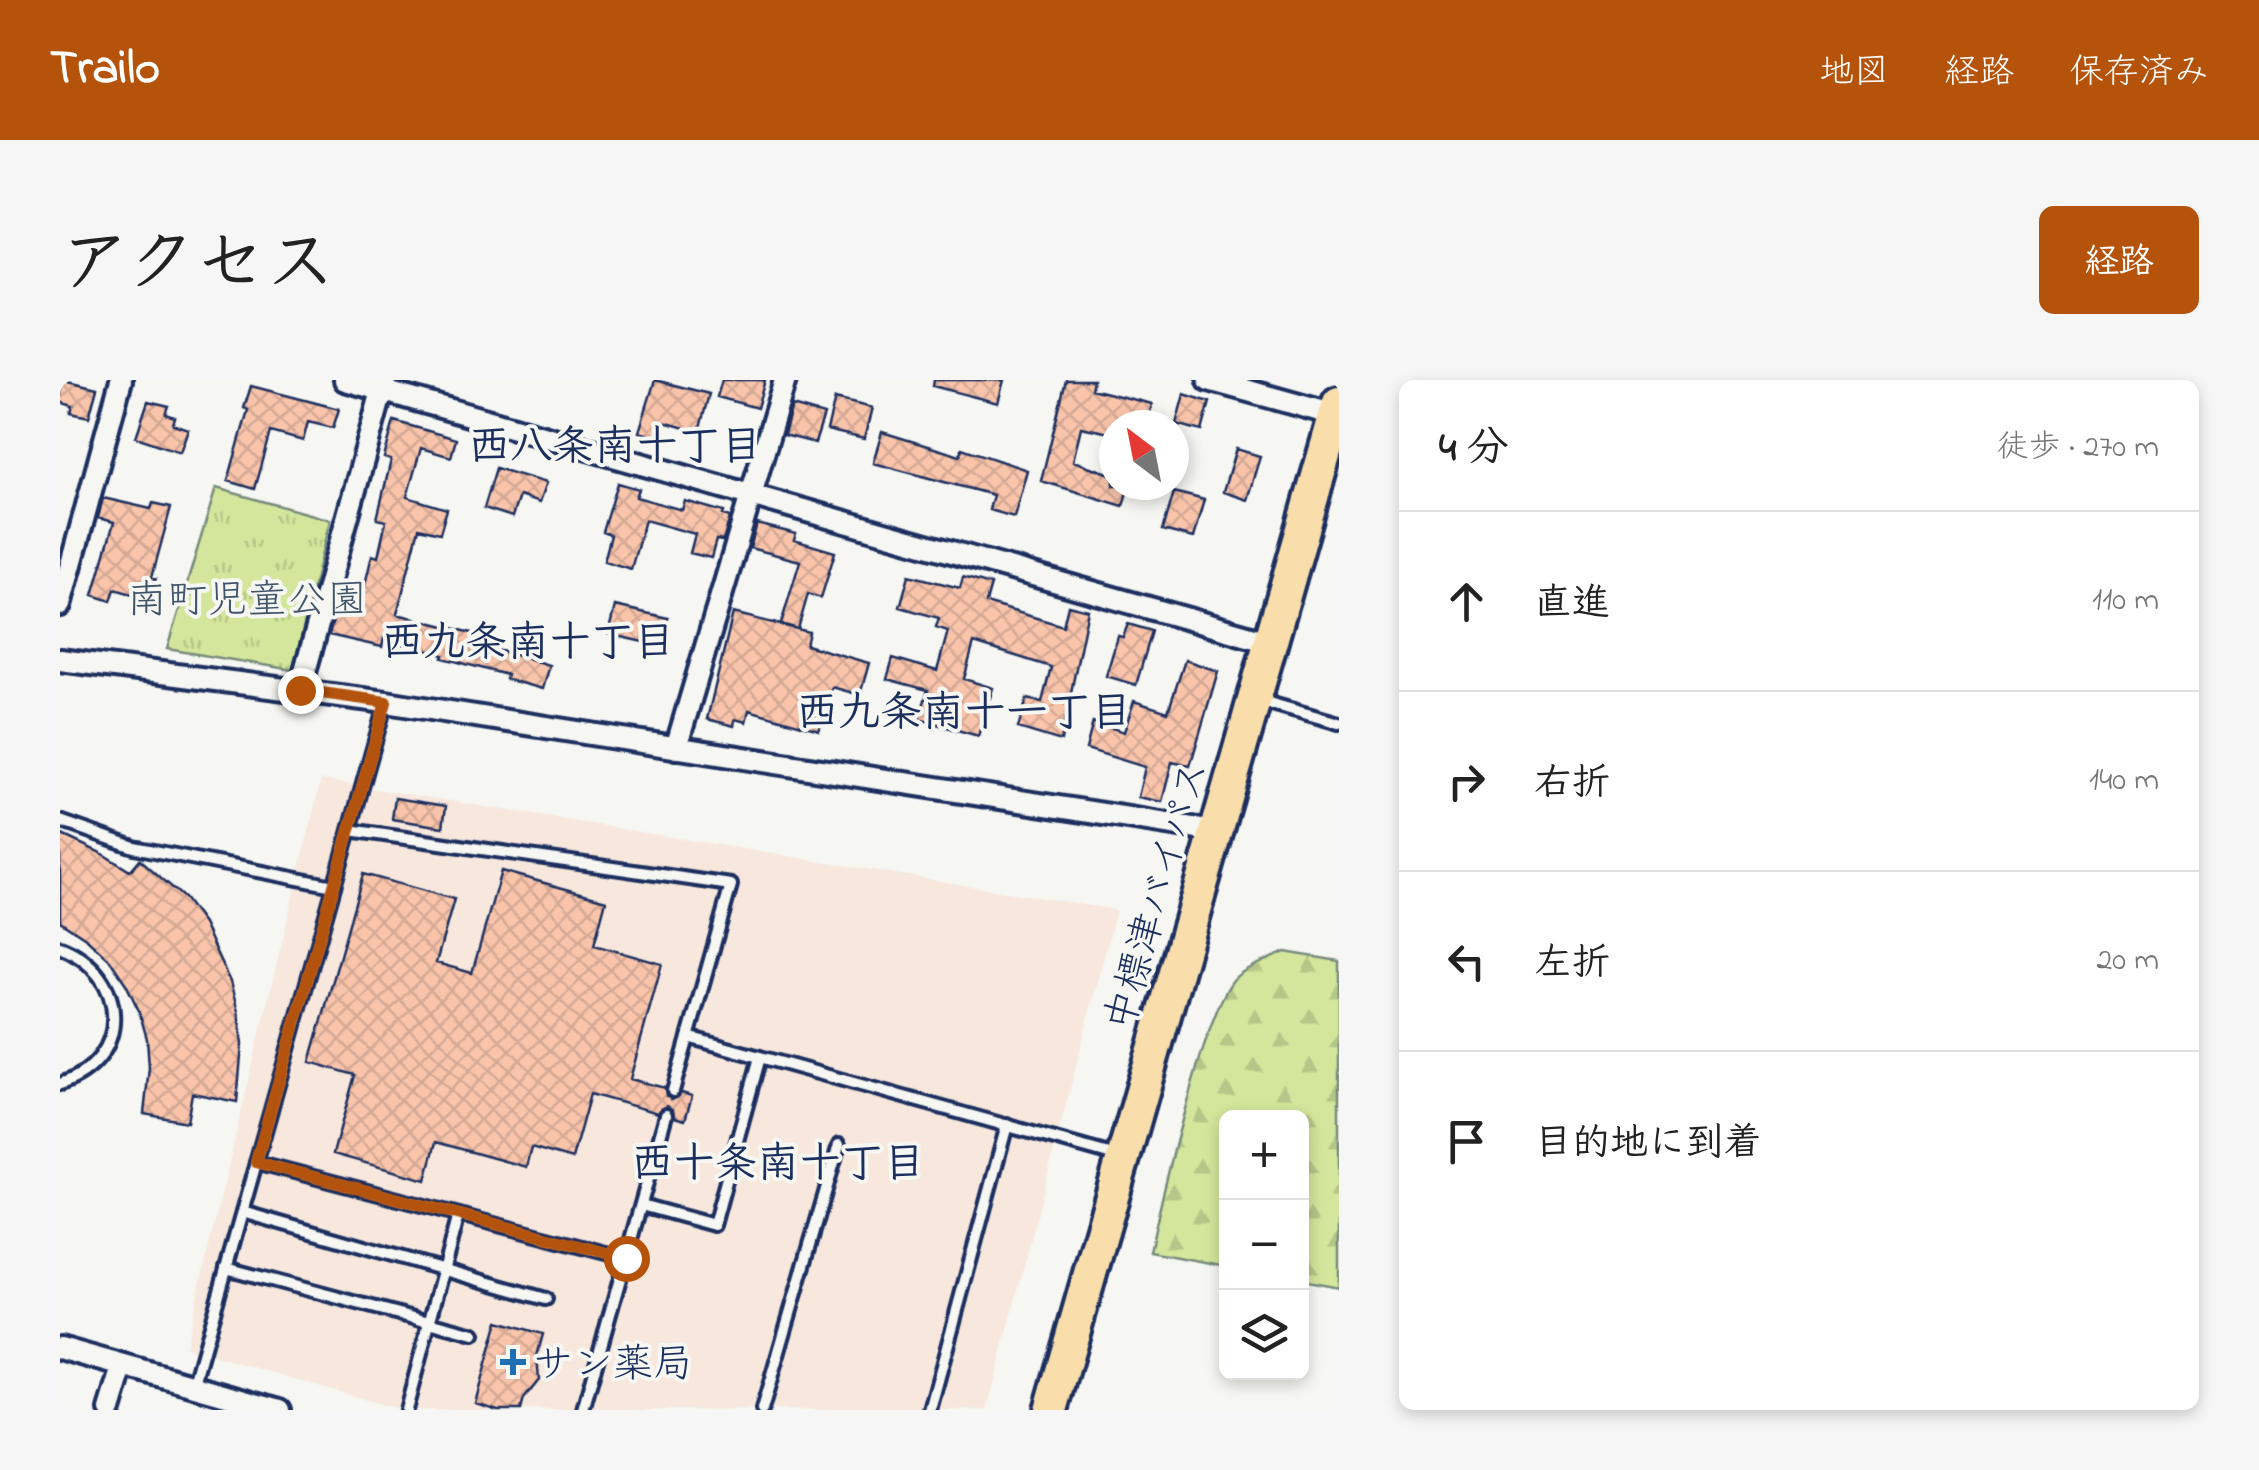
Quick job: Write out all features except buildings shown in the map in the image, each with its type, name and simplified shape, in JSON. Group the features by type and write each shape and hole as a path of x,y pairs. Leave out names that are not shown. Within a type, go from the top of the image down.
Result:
{"highway":[{"name":"中標津バイパス","path":"1051,1410 1337,409"}],"street":[{"path":"60,605 122,380"},
{"path":"345,380 383,385 752,496 1269,642"},
{"path":"676,748 785,380"},
{"path":"1209,380 1337,409"},
{"path":"300,690 383,385"},
{"path":"60,660 386,702 1218,832"},
{"path":"60,1348 280,1410"},
{"path":"110,1410 123,1367"}],"lane":[{"path":"1252,698 1339,723"},
{"path":"193,1386 386,702"},
{"path":"60,821 134,847 334,886"},
{"path":"350,830 732,885 673,1090"},
{"path":"60,947 73,952 106,985 116,1021 104,1052 80,1078 60,1084"},
{"path":"688,1037 1125,1158"},
{"path":"640,1205 714,1225 760,1057"},
{"path":"582,1410 666,1115"},
{"path":"930,1410 1006,1125"},
{"path":"762,1410 838,1145"},
{"path":"256,1162 626,1258"},
{"path":"242,1212 546,1299"},
{"path":"406,1410 458,1214"},
{"path":"226,1268 474,1334"}],"shaded area":[{"path":"321,780 1116,910 987,1410 401,1410 185,1347"}],"green space":[{"name":"南町児童公園","path":"216,488 330,520 293,670 167,649"},
{"path":"1285,952 1339,961 1339,1287 1309,1281 1309,1110 1219,1110 1219,1265 1150,1252 1186,1105 1212,1023 1237,976"}],"place":[{"name":"サン薬局","path":"513,1362"}],"district":[{"name":"西八条南十丁目","path":"615,444"},
{"name":"西九条南十丁目","path":"528,640"},
{"name":"西九条南十一丁目","path":"964,710"},
{"name":"西十条南十丁目","path":"778,1161"}],"route":[{"path":"300,690 386,702 256,1162 626,1258"}]}
